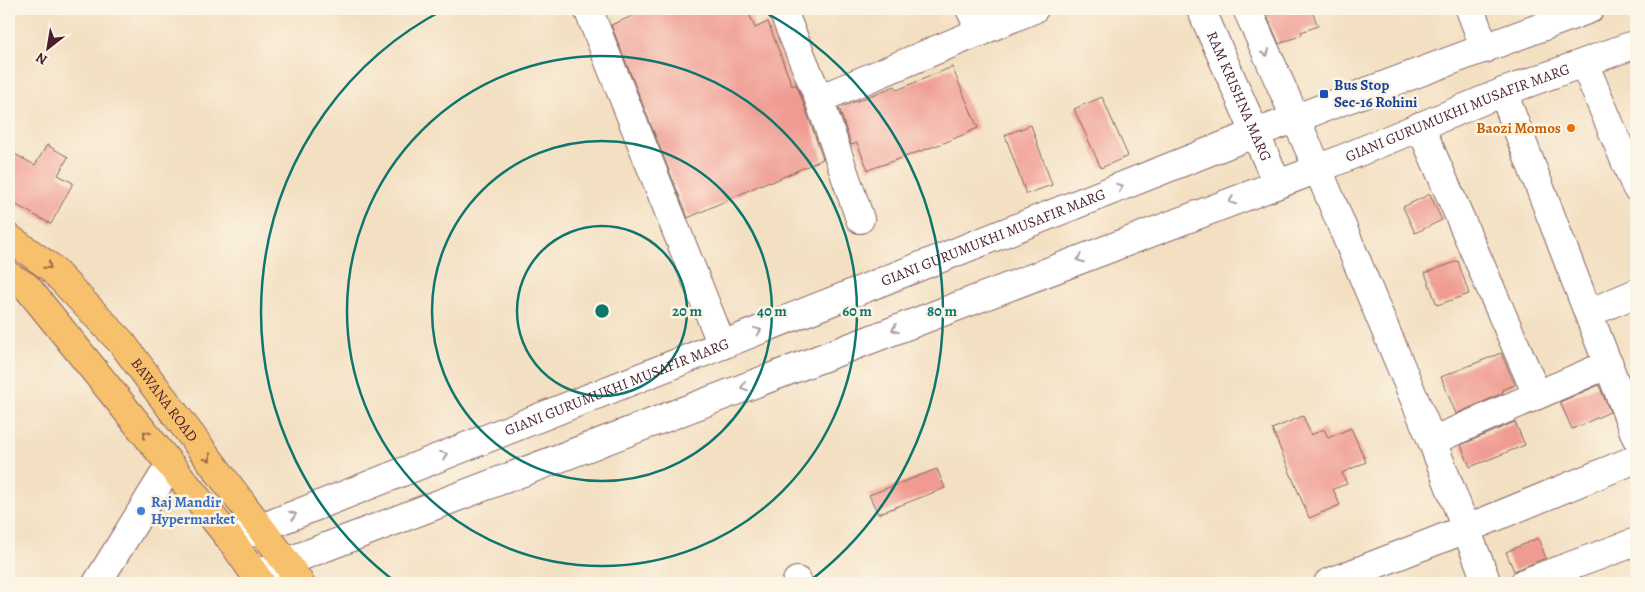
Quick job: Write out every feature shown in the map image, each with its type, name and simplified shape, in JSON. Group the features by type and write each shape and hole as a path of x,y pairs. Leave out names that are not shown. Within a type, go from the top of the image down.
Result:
{"main road":[{"name":"BAWANA ROAD","path":"9,238 50,267 122,343 293,573"},
{"path":"9,276 27,287 231,540 258,578"}],"street":[{"path":"782,9 819,99 860,219"},
{"path":"819,99 976,20 1034,9"},
{"name":"RAM KRISHNA MARG","path":"1202,9 1277,183"},
{"path":"1247,9 1318,169 1432,440 1487,583"},
{"path":"1470,9 1485,49"},
{"name":"GIANI GURUMUKHI MUSAFIR MARG","path":"231,540 1256,134 1590,9"},
{"path":"592,10 722,345"},
{"name":"GIANI GURUMUKHI MUSAFIR MARG","path":"258,578 293,573 1277,183 1318,169 1503,92 1636,44"},
{"path":"1584,63 1636,187"},
{"path":"1503,92 1636,436"},
{"path":"1420,126 1537,395"},
{"path":"1589,312 1636,293"},
{"path":"1432,440 1609,364"},
{"path":"1328,583 1636,459"},
{"path":"96,583 170,465"},
{"path":"1524,583 1636,542"}],"building":[{"path":"649,9 747,9 755,28 768,22 792,86 796,84 823,159 688,218 611,25"},
{"path":"1264,9 1311,9 1318,26 1301,32 1302,35 1279,44"},
{"path":"952,67 978,128 949,141 868,170 857,143 851,145 839,108 895,86 897,90"},
{"path":"1102,97 1128,156 1101,168 1074,109"},
{"path":"1031,125 1052,185 1026,194 1005,135"},
{"path":"47,145 68,157 58,175 73,183 51,224 9,201 9,151 35,165"},
{"path":"1430,194 1442,220 1415,233 1403,207"},
{"path":"1458,261 1469,294 1437,305 1425,273"},
{"path":"1501,353 1515,385 1502,390 1503,393 1456,414 1441,377"},
{"path":"1599,385 1610,412 1572,429 1560,402"},
{"path":"1303,416 1311,435 1324,429 1328,438 1351,428 1366,462 1342,473 1347,484 1333,489 1340,505 1309,518 1272,429"},
{"path":"1515,422 1525,445 1470,467 1461,445"},
{"path":"937,469 945,488 878,514 869,495"},
{"path":"1538,538 1546,558 1514,571 1506,552"}],"place":[{"name":"Bus Stop Sec-16 Rohini","path":"1324,94"},
{"name":"Baozi Momos","path":"1571,128"},
{"name":"Raj Mandir Hypermarket","path":"141,511"}]}
